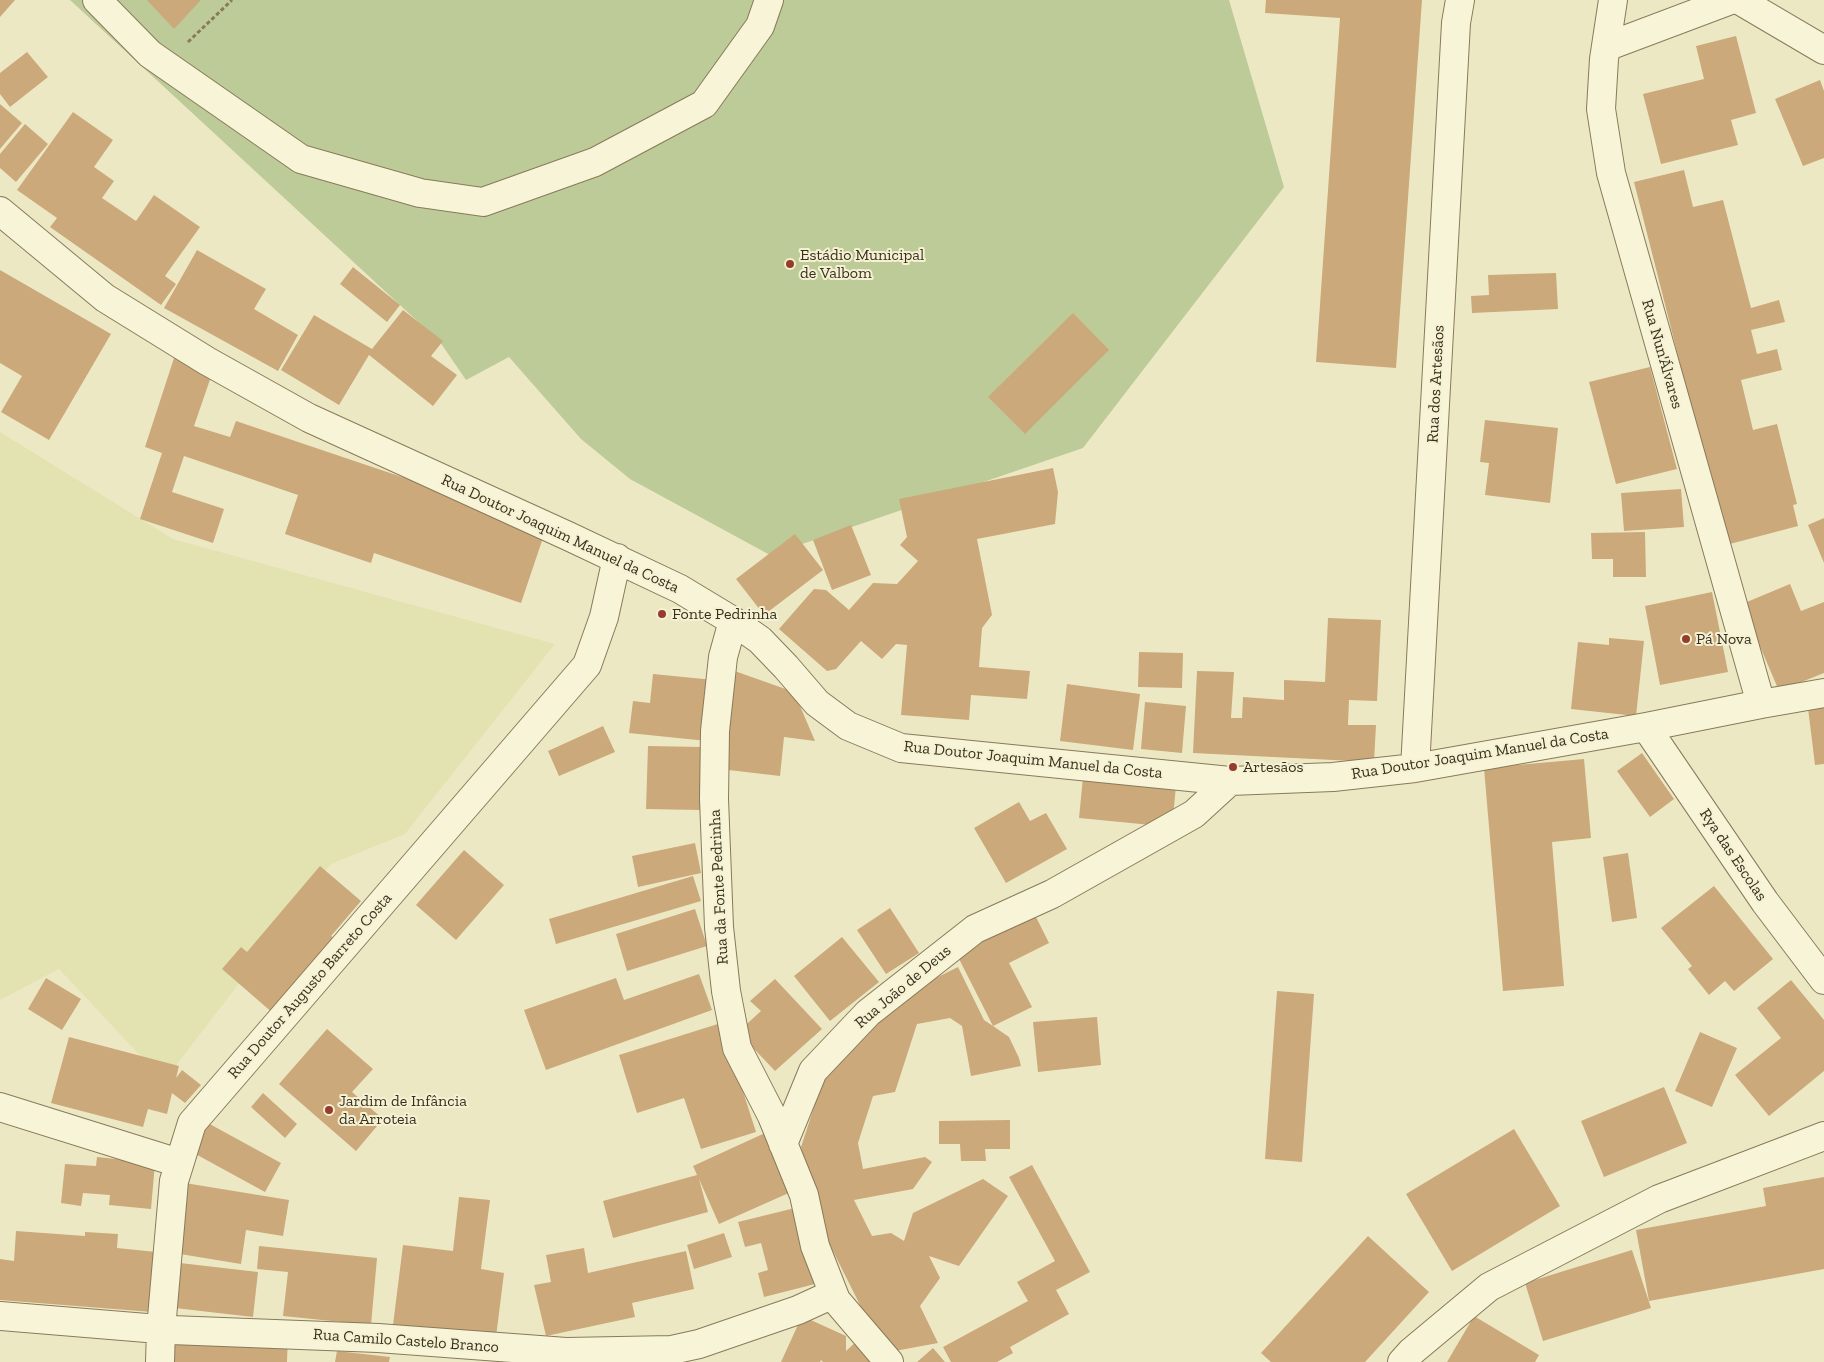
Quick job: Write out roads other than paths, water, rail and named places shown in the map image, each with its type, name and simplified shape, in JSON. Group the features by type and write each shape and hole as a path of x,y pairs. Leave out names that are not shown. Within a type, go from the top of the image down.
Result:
{"street":[{"path":"97,0 150,54 301,159 420,193 483,202 595,162 704,104 760,26 784,0"},
{"path":"760,26 769,0"},
{"name":"Rua dos Artesãos","path":"1415,768 1456,23 1460,0"},
{"name":"Rua Nun'Álvares","path":"1613,0 1604,59 1602,109 1611,173 1760,704"},
{"path":"1606,47 1731,0"},
{"path":"1739,0 1824,50"},
{"name":"Rua Doutor Joaquim Manuel da Costa","path":"0,211 105,298 215,366 309,418 617,558 680,589 733,621 760,640 817,703 848,726 901,748 1230,781 1333,777 1415,768 1824,693"},
{"name":"Rua Doutor Augusto Barreto Costa","path":"160,1362 161,1329 174,1181 192,1123 587,665 604,617 617,558"},
{"name":"Rua da Fonte Pedrinha","path":"733,621 723,657 715,731 714,799 719,928 726,991 737,1048 772,1116 784,1144"},
{"name":"Rya das Escolas","path":"1646,727 1765,902 1824,980"},
{"name":"Rua João de Deus","path":"784,1144 813,1071 868,1013 975,929 1052,894 1194,814 1230,781"},
{"path":"0,1107 179,1163"},
{"path":"1402,1362 1411,1352 1489,1287 1659,1199 1824,1136"},
{"path":"784,1144 804,1195 815,1246 833,1294 888,1362"},
{"name":"Rua Camilo Castelo Branco","path":"0,1316 161,1329 378,1338 566,1357 672,1350 699,1344 798,1310 833,1294"}],"place":[{"name":"Estádio Municipal de Valbom","path":"790,264"},
{"name":"Fonte Pedrinha","path":"662,614"},
{"name":"Pá Nova","path":"1686,639"},
{"name":"Artesãos","path":"1233,767"},
{"name":"Jardim de Infância da Arroteia","path":"329,1110"}]}
